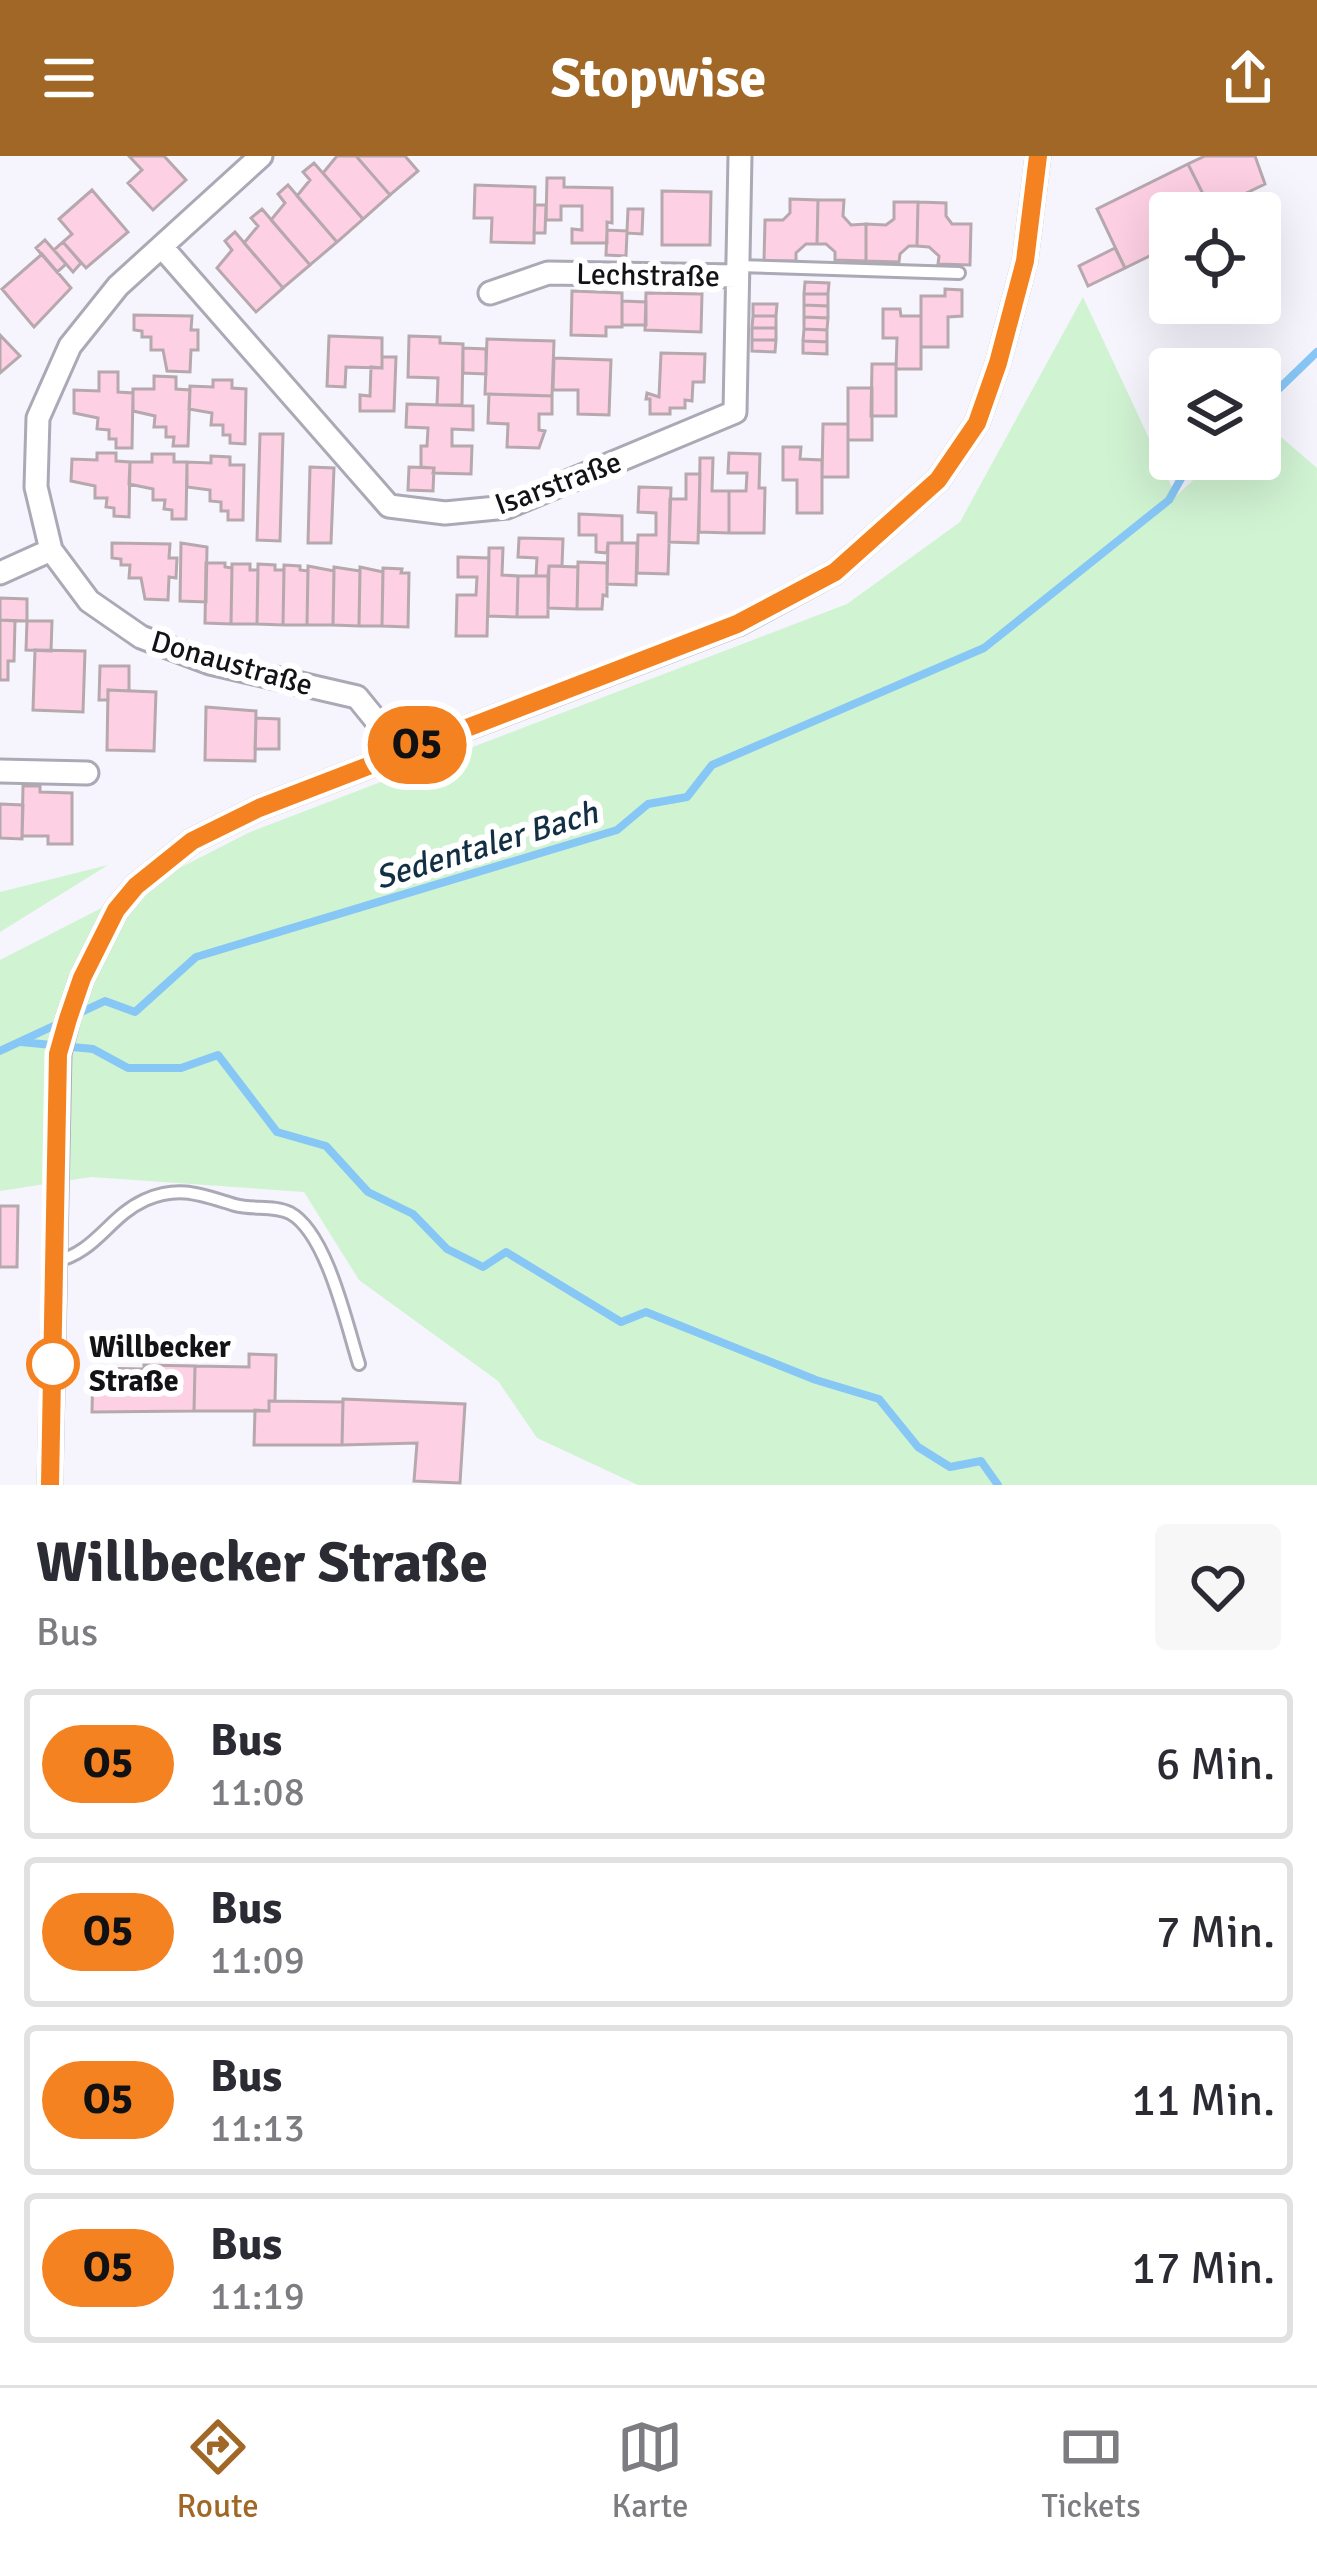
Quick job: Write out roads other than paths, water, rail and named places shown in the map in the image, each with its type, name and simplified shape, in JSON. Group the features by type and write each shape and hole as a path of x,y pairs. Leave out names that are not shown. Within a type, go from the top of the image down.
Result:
{"street":[{"name":"Donaustraße","path":"261,156 118,286 70,346 38,418 36,487 51,550 89,601 141,638 210,663 357,697 400,752"},
{"name":"Isarstraße","path":"162,247 389,506 445,513 507,508 735,412 740,156"},
{"path":"50,1485 58,1054 82,978 116,910 136,886 192,841 259,808 737,624 835,572 938,480 977,423 1025,261 1038,156"},
{"name":"Lechstraße","path":"490,293 548,273 737,271"},
{"path":"0,573 51,550"},
{"path":"0,771 87,773"}],"lane":[{"path":"737,271 959,274"},
{"path":"54,1262 86,1250 130,1210 169,1192 185,1190 290,1213 303,1223 327,1264 359,1364"}],"waterway":[{"name":"Sedentaler Bach","path":"1281,387 1317,352"},
{"name":"Sedentaler Bach","path":"75,1015 105,1001 135,1012 196,957 617,830 648,804 687,797 712,765 984,648 1169,500 1180,480"},
{"name":"Sedentaler Bach","path":"0,1051 62,1022"},
{"path":"21,1042 93,1049 128,1068 181,1068 218,1055 277,1132 326,1146 368,1192 413,1214 447,1249 483,1267 506,1252 621,1322 646,1312 816,1380 879,1399 918,1447 950,1467 981,1461 998,1485"}],"place":[{"name":"Willbecker Straße","path":"53,1364"}]}
